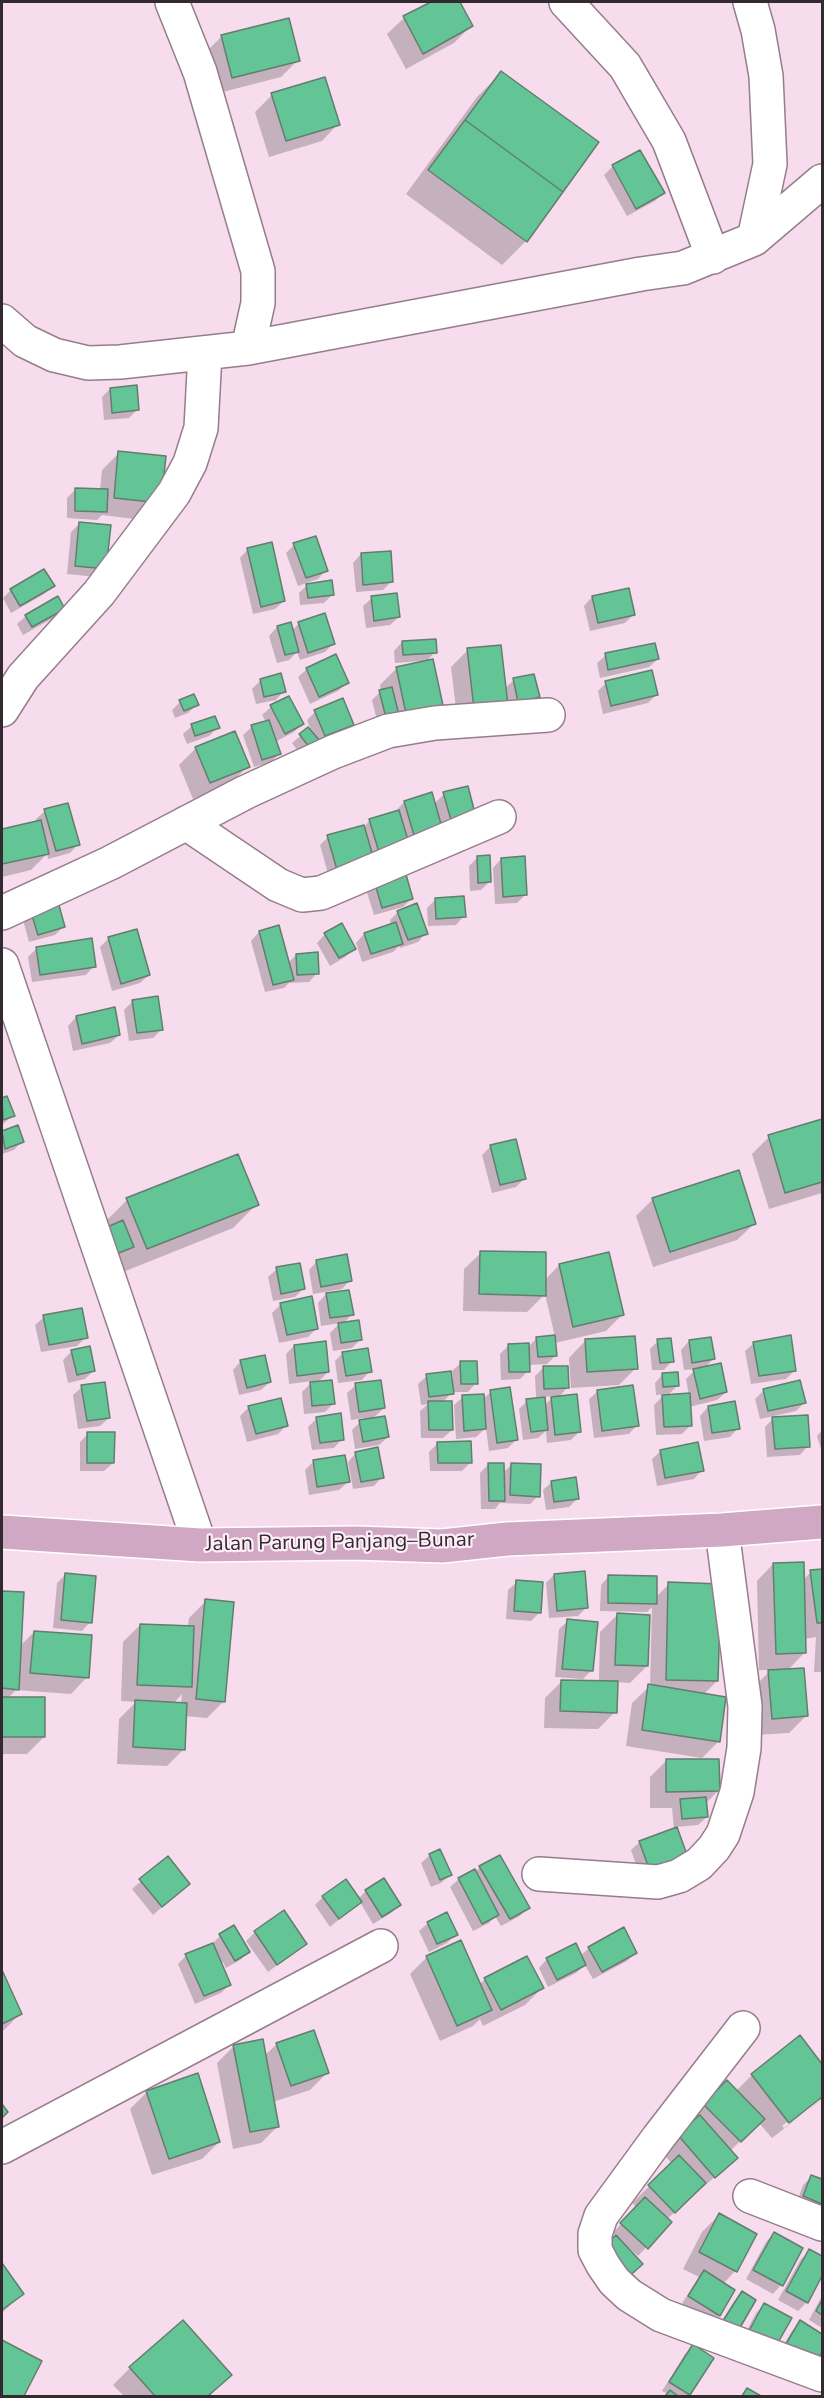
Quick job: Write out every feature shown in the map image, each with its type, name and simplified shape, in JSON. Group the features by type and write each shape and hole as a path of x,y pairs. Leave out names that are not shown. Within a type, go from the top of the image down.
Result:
{"main road":[{"name":"Jalan Parung Panjang–Bunar","path":"2,1532 200,1545 442,1546 507,1539 722,1530 822,1522"}],"street":[{"path":"172,2 200,72 258,271 258,303 248,348"},
{"path":"566,2 625,66 669,141 713,257"},
{"path":"750,2 758,30 766,76 770,164 754,239"},
{"path":"2,321 25,340 54,355 88,363 120,362 248,348 641,273 683,268 754,239 822,181"},
{"path":"2,710 23,677 99,593 174,493 190,463 201,428 205,353"},
{"path":"2,913 110,863 246,792 322,757 388,731 435,723 548,716"},
{"path":"186,823 278,885 302,895 321,893 499,817"},
{"path":"2,965 200,1545"},
{"path":"539,1874 658,1882 679,1876 699,1864 723,1834 737,1792 744,1748 746,1706 722,1530"},
{"path":"2,2147 381,1946"},
{"path":"743,2028 658,2138 602,2217 595,2234 595,2250 614,2281 629,2295 661,2315 822,2375"},
{"path":"750,2196 822,2224"}],"building":[{"path":"431,2 460,2 473,26 423,54 403,16"},
{"path":"289,18 300,61 232,78 221,35"},
{"path":"501,71 599,142 563,192 465,120"},
{"path":"325,77 340,125 286,141 271,93"},
{"path":"465,120 563,192 527,242 428,170"},
{"path":"640,150 665,193 636,209 612,165"},
{"path":"137,385 139,410 112,413 110,388"},
{"path":"118,451 166,456 161,503 114,498"},
{"path":"75,488 108,489 107,512 75,511"},
{"path":"79,522 111,525 106,569 75,566"},
{"path":"316,536 328,571 306,578 293,543"},
{"path":"272,542 285,601 261,607 247,548"},
{"path":"391,551 393,582 363,585 361,553"},
{"path":"44,569 55,586 20,606 10,589"},
{"path":"332,580 334,595 308,598 306,584"},
{"path":"629,588 635,615 598,623 592,596"},
{"path":"397,593 400,617 374,621 371,596"},
{"path":"58,596 65,609 32,627 25,615"},
{"path":"325,613 335,644 308,653 298,622"},
{"path":"291,622 299,652 285,655 277,626"},
{"path":"436,639 437,653 403,655 402,641"},
{"path":"655,643 659,659 608,670 605,653"},
{"path":"501,645 508,705 474,709 467,648"},
{"path":"336,654 349,683 319,697 306,668"},
{"path":"433,659 444,710 407,718 396,667"},
{"path":"652,670 658,695 611,706 605,681"},
{"path":"281,673 286,692 264,697 260,679"},
{"path":"534,674 540,697 518,702 513,678"},
{"path":"392,687 401,723 388,726 379,690"},
{"path":"194,694 199,705 184,711 179,700"},
{"path":"289,696 304,724 285,734 270,705"},
{"path":"343,698 354,725 325,736 314,710"},
{"path":"215,716 220,728 195,736 191,724"},
{"path":"269,720 281,754 262,760 251,725"},
{"path":"308,727 320,741 310,748 299,734"},
{"path":"235,731 250,767 210,783 195,747"},
{"path":"468,786 477,821 453,827 443,792"},
{"path":"432,792 443,831 415,839 404,801"},
{"path":"68,803 80,845 56,851 44,809"},
{"path":"399,810 411,850 381,859 369,819"},
{"path":"41,820 49,854 2,864 2,829"},
{"path":"364,825 374,860 337,870 327,835"},
{"path":"490,855 491,882 478,883 477,856"},
{"path":"525,856 527,895 503,897 501,858"},
{"path":"403,864 413,899 382,908 372,873"},
{"path":"464,896 466,917 436,919 435,898"},
{"path":"57,898 65,927 38,935 29,906"},
{"path":"417,903 428,934 408,940 397,911"},
{"path":"396,922 403,944 371,954 364,933"},
{"path":"342,923 356,949 339,958 324,933"},
{"path":"279,925 294,980 273,985 259,931"},
{"path":"137,929 150,975 121,984 108,937"},
{"path":"92,938 96,967 40,975 36,947"},
{"path":"318,952 319,974 297,975 296,954"},
{"path":"158,996 163,1030 137,1033 132,1000"},
{"path":"115,1007 120,1035 82,1044 76,1016"},
{"path":"7,1096 15,1116 3,1120 2,1098"},
{"path":"822,1119 822,1182 785,1193 768,1135"},
{"path":"18,1125 24,1142 5,1149 2,1131"},
{"path":"516,1139 526,1179 500,1185 490,1145"},
{"path":"238,1154 259,1205 147,1249 126,1198"},
{"path":"739,1170 756,1224 670,1252 652,1198"},
{"path":"123,1220 134,1247 116,1254 105,1228"},
{"path":"480,1251 546,1252 546,1296 479,1294"},
{"path":"609,1252 624,1315 573,1327 559,1264"},
{"path":"347,1254 352,1281 321,1287 316,1260"},
{"path":"300,1263 305,1289 281,1294 276,1267"},
{"path":"349,1290 354,1315 330,1318 326,1293"},
{"path":"312,1296 318,1329 287,1335 280,1303"},
{"path":"82,1308 88,1338 49,1345 43,1315"},
{"path":"359,1320 362,1340 341,1343 338,1323"},
{"path":"555,1335 557,1356 538,1357 536,1337"},
{"path":"791,1335 796,1371 759,1376 753,1342"},
{"path":"635,1336 638,1369 587,1372 585,1339"},
{"path":"711,1337 715,1359 692,1363 689,1340"},
{"path":"671,1338 674,1362 660,1363 657,1339"},
{"path":"326,1341 329,1372 297,1376 294,1345"},
{"path":"529,1343 530,1372 509,1372 508,1344"},
{"path":"90,1346 95,1371 77,1375 71,1350"},
{"path":"368,1348 372,1372 346,1376 342,1352"},
{"path":"265,1355 271,1382 247,1388 240,1360"},
{"path":"460,1361 477,1361 478,1384 461,1384"},
{"path":"721,1363 727,1392 700,1399 693,1369"},
{"path":"543,1366 568,1366 569,1388 544,1389"},
{"path":"451,1371 454,1394 429,1397 426,1374"},
{"path":"678,1372 679,1386 663,1387 662,1373"},
{"path":"332,1380 335,1404 312,1406 310,1382"},
{"path":"381,1380 385,1408 359,1412 355,1383"},
{"path":"800,1380 806,1403 768,1411 763,1389"},
{"path":"105,1382 110,1418 87,1421 81,1385"},
{"path":"633,1385 639,1426 602,1431 597,1390"},
{"path":"510,1387 518,1440 497,1443 490,1390"},
{"path":"690,1393 692,1426 664,1427 662,1395"},
{"path":"484,1394 486,1429 464,1431 462,1395"},
{"path":"577,1394 581,1432 555,1435 551,1397"},
{"path":"545,1397 548,1430 531,1432 526,1399"},
{"path":"281,1398 288,1426 256,1434 248,1406"},
{"path":"428,1401 452,1401 453,1430 429,1430"},
{"path":"735,1401 740,1429 712,1433 708,1406"},
{"path":"341,1413 344,1440 320,1443 316,1417"},
{"path":"808,1415 810,1447 775,1449 772,1417"},
{"path":"385,1416 389,1437 363,1442 359,1420"},
{"path":"87,1432 115,1432 114,1463 87,1463"},
{"path":"471,1441 472,1463 438,1463 437,1442"},
{"path":"698,1442 704,1471 665,1478 660,1450"},
{"path":"378,1447 384,1478 361,1482 355,1452"},
{"path":"345,1455 350,1482 317,1487 313,1460"},
{"path":"488,1463 504,1463 505,1501 489,1501"},
{"path":"511,1463 541,1464 540,1497 510,1495"},
{"path":"576,1477 579,1499 554,1502 551,1481"},
{"path":"804,1562 806,1653 776,1654 773,1563"},
{"path":"822,1569 822,1623 817,1623 810,1570"},
{"path":"585,1571 588,1608 557,1611 554,1574"},
{"path":"65,1573 96,1576 92,1623 61,1620"},
{"path":"608,1575 657,1576 657,1604 608,1603"},
{"path":"516,1580 543,1582 541,1613 514,1611"},
{"path":"668,1582 721,1584 718,1681 666,1680"},
{"path":"2,1591 24,1592 19,1690 2,1688"},
{"path":"205,1599 234,1602 225,1702 196,1699"},
{"path":"617,1613 650,1615 648,1666 615,1665"},
{"path":"567,1619 598,1622 593,1671 562,1669"},
{"path":"140,1624 194,1626 192,1687 137,1685"},
{"path":"34,1631 92,1635 89,1678 30,1673"},
{"path":"804,1668 808,1716 772,1719 768,1670"},
{"path":"561,1680 618,1681 617,1713 560,1711"},
{"path":"648,1684 726,1697 720,1742 642,1730"},
{"path":"2,1697 45,1697 45,1737 2,1737"},
{"path":"135,1700 187,1703 185,1750 133,1747"},
{"path":"666,1759 719,1759 720,1791 666,1792"},
{"path":"706,1797 708,1817 682,1819 680,1799"},
{"path":"677,1827 689,1860 651,1874 639,1841"},
{"path":"440,1849 452,1875 440,1880 429,1854"},
{"path":"500,1855 530,1908 510,1919 479,1866"},
{"path":"168,1856 190,1884 162,1907 139,1879"},
{"path":"475,1869 499,1915 482,1924 458,1878"},
{"path":"384,1878 401,1905 382,1917 365,1890"},
{"path":"346,1879 362,1902 339,1919 322,1896"},
{"path":"284,1910 307,1944 277,1965 254,1931"},
{"path":"447,1912 458,1935 437,1944 427,1922"},
{"path":"234,1925 250,1952 235,1961 219,1934"},
{"path":"624,1927 637,1953 602,1972 588,1947"},
{"path":"461,1940 492,2010 457,2026 426,1956"},
{"path":"213,1943 231,1985 204,1996 185,1954"},
{"path":"576,1943 586,1965 557,1980 546,1958"},
{"path":"527,1956 544,1988 501,2010 484,1978"},
{"path":"2,1970 22,2014 2,2024"},
{"path":"314,2030 329,2073 291,2086 276,2043"},
{"path":"800,2035 822,2064 822,2097 789,2123 751,2074"},
{"path":"263,2039 279,2127 250,2132 233,2045"},
{"path":"198,2073 220,2142 169,2159 146,2091"},
{"path":"727,2080 765,2119 741,2142 703,2104"},
{"path":"2,2104 8,2112 2,2118"},
{"path":"700,2115 738,2158 715,2178 677,2134"},
{"path":"679,2155 706,2183 675,2213 648,2185"},
{"path":"811,2175 822,2179 822,2204 803,2196"},
{"path":"645,2197 672,2222 648,2249 620,2223"},
{"path":"719,2213 757,2234 737,2272 699,2252"},
{"path":"774,2232 803,2248 783,2286 753,2270"},
{"path":"616,2235 643,2264 625,2280 598,2251"},
{"path":"809,2249 822,2256 822,2276 808,2303 786,2291"},
{"path":"2,2263 24,2294 2,2310"},
{"path":"704,2270 735,2290 720,2316 688,2296"},
{"path":"742,2291 756,2300 738,2331 723,2321"},
{"path":"822,2300 822,2315 816,2311"},
{"path":"764,2303 792,2318 776,2346 749,2331"},
{"path":"183,2320 232,2375 208,2396 155,2396 129,2367"},
{"path":"800,2320 822,2334 822,2352 813,2368 783,2349"},
{"path":"2,2340 42,2361 24,2396 2,2396"},
{"path":"693,2344 714,2358 690,2395 669,2382"},
{"path":"747,2388 761,2396 742,2396"},
{"path":"670,2390 678,2396 665,2396"}]}
